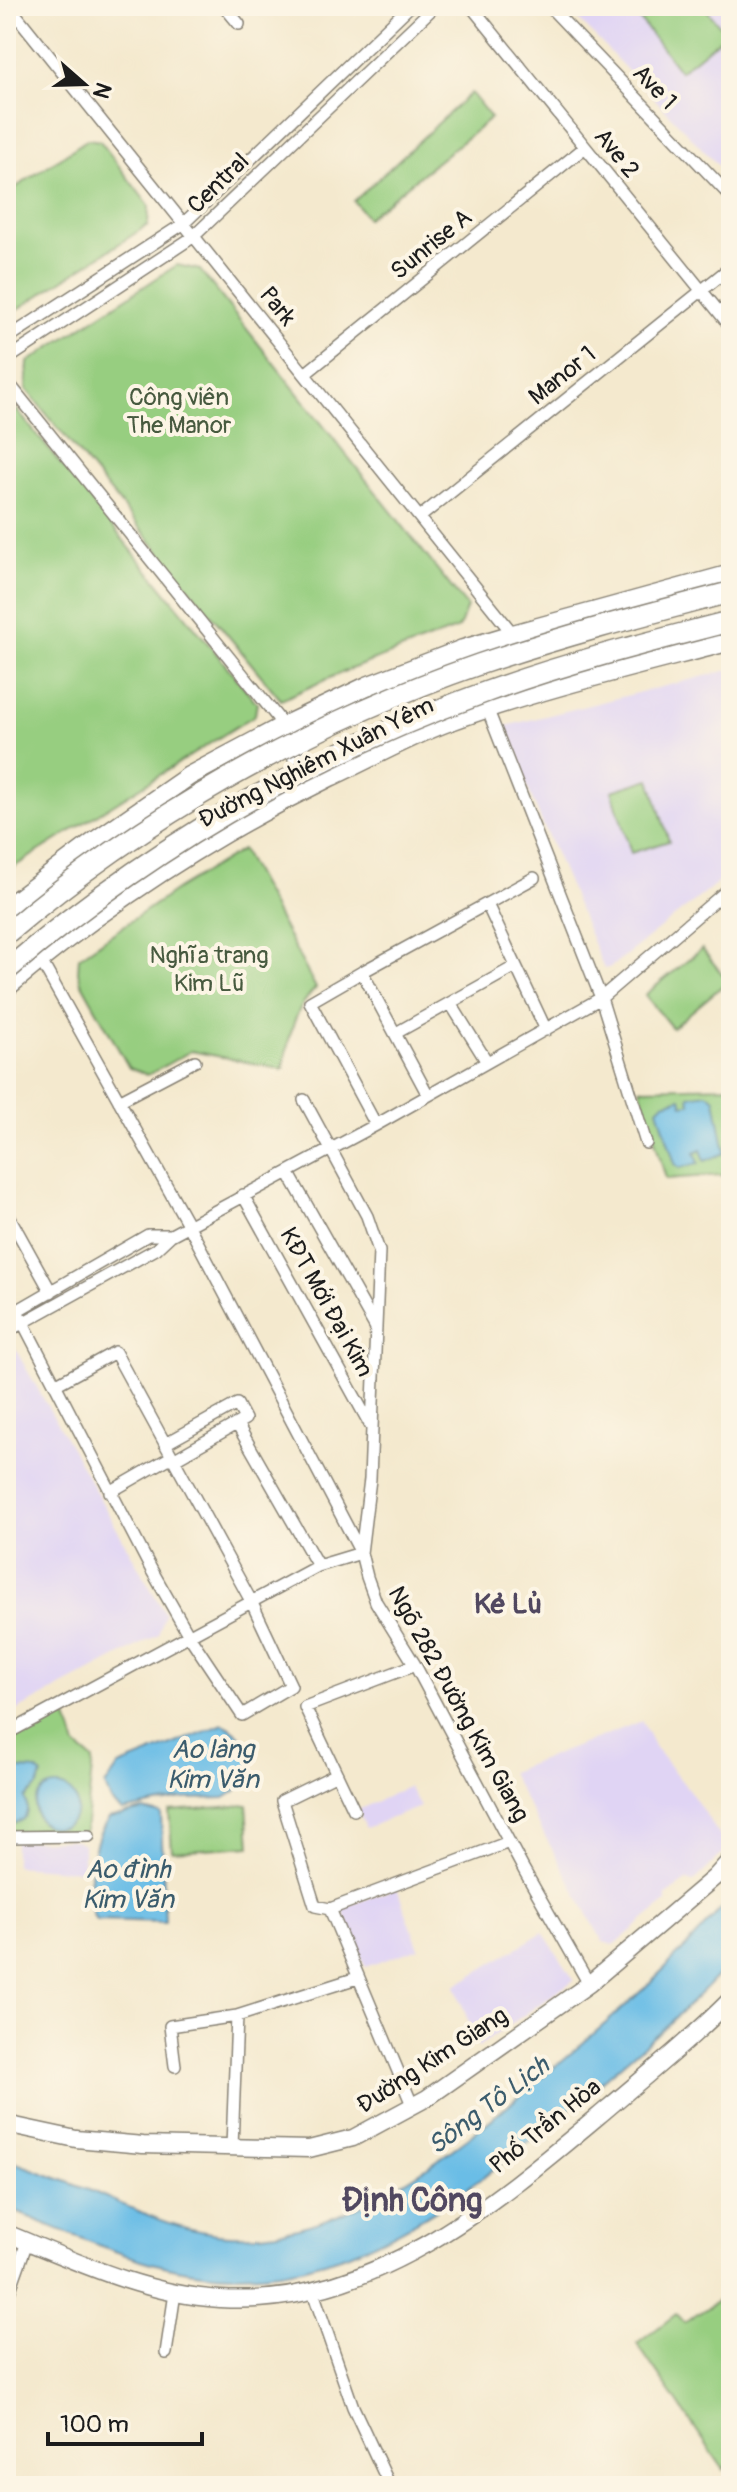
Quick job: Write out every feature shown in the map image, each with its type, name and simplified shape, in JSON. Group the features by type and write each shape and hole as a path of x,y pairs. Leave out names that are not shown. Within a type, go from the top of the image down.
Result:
{"highway":[{"path":"6,934 100,862 189,803 321,731 479,665 614,623 731,592"},
{"path":"6,971 117,884 203,826 333,756 488,691 621,650 731,621"}],"main road":[{"name":"Đường Nghiêm Xuân Yêm","path":"6,908 189,776 367,686 463,649 731,574"},
{"name":"Đường Nghiêm Xuân Yêm","path":"6,988 87,922 192,852 312,786 424,731 487,708 731,641"},
{"path":"281,727 312,786"},
{"name":"Đường Kim Giang","path":"6,2124 106,2143 309,2149 353,2138 413,2107 589,1984 715,1877 731,1859"},
{"name":"Phố Trần Hòa","path":"6,2233 124,2281 175,2293 221,2299 285,2297 313,2292 379,2270 431,2241 586,2126 730,2002"}],"street":[{"path":"224,6 239,24"},
{"name":"Central","path":"6,339 183,224 410,6"},
{"name":"Central","path":"6,360 193,237 435,6"},
{"name":"Ave 2","path":"471,6 731,327"},
{"name":"Ave 1","path":"549,6 731,197"},
{"name":"Park","path":"14,8 193,237 513,634"},
{"name":"Sunrise A","path":"305,374 584,148"},
{"name":"Manor 1","path":"420,517 731,267"},
{"path":"6,380 277,717 281,727"},
{"path":"487,708 601,998 646,1143"},
{"path":"376,1125 310,1002 534,878"},
{"path":"6,1332 156,1249 171,1235 376,1125 601,998 731,887"},
{"path":"487,904 546,1030"},
{"path":"6,1734 318,1566 361,1553 189,1226 40,959"},
{"path":"396,1033 516,966"},
{"path":"362,972 428,1095"},
{"path":"451,1004 487,1062"},
{"path":"119,1101 195,1061"},
{"name":"Ngõ 282 Đường Kim Giang","path":"304,1100 332,1148 379,1251 370,1479 361,1553 376,1602 415,1665 589,1984"},
{"name":"KĐT Mới Đại Kim","path":"288,1172 376,1329"},
{"name":"KĐT Mới Đại Kim","path":"243,1195 372,1429"},
{"path":"6,1211 51,1292"},
{"path":"55,1385 115,1352 251,1601 291,1686 242,1715 188,1634 110,1492 55,1385 24,1322 11,1314 148,1235 171,1235"},
{"path":"148,1235 156,1249"},
{"path":"110,1492 245,1419 237,1404 165,1444"},
{"path":"203,1423 212,1438"},
{"path":"237,1424 318,1566"},
{"path":"354,1810 305,1707 415,1665"},
{"path":"337,1774 282,1801 315,1906 330,1909 509,1842"},
{"path":"6,1837 89,1836"},
{"path":"330,1909 413,2107"},
{"path":"175,2066 170,2026 237,2016 357,1978"},
{"path":"232,2147 237,2016"},
{"path":"6,2301 27,2242"},
{"path":"313,2292 353,2407 390,2486"},
{"path":"166,2353 175,2293"}],"shaded area":[{"path":"566,6 731,6 731,179"},
{"path":"729,670 731,872 611,967 604,969 502,727"},
{"path":"13,1345 165,1614 158,1635 6,1716 6,1348"},
{"path":"642,1721 655,1748 689,1790 728,1848 694,1882 686,1881 666,1895 666,1902 614,1945 603,1942 510,1772"},
{"path":"408,1787 420,1807 366,1828 358,1810"},
{"path":"76,1840 83,1844 83,1871 15,1866 15,1841"},
{"path":"397,1888 419,1948 365,1967 342,1908"},
{"path":"543,1932 574,1980 478,2047 455,1986"}],"green space":[{"path":"629,6 704,6 726,34 680,71"},
{"path":"471,93 491,118 367,218 354,201"},
{"path":"88,139 100,141 149,206 148,225 6,317 6,194"},
{"name":"Công viên The Manor","path":"177,265 200,270 467,607 459,628 343,672 281,700 26,389 28,362"},
{"path":"6,397 257,703 255,715 6,872"},
{"path":"650,779 669,841 631,853 612,791"},
{"name":"Nghĩa trang Kim Lũ","path":"242,850 316,988 297,1015 283,1069 191,1051 148,1075 129,1068 81,982 79,957 177,889"},
{"path":"702,949 728,981 672,1028 645,995"},
{"path":"731,1086 731,1183 722,1175 666,1179 640,1088"},
{"path":"54,1711 67,1717 76,1746 93,1760 85,1832 6,1833 6,1738"},
{"path":"247,1805 250,1846 172,1851 169,1811"},
{"path":"731,2292 731,2463 724,2470 637,2344 676,2314 684,2323"}],"water":[{"path":"707,1093 715,1099 725,1153 705,1161 701,1150 695,1153 699,1163 680,1168 675,1164 658,1109 664,1103 681,1098 683,1105 690,1104 689,1096"},
{"name":"Ao làng Kim Văn","path":"223,1724 237,1733 251,1763 250,1779 242,1782 236,1791 225,1798 182,1799 122,1811 111,1801 105,1786 119,1766"},
{"path":"6,1768 36,1770 42,1775 38,1786 25,1798 27,1810 22,1820 6,1824"},
{"path":"56,1786 71,1792 77,1807 71,1822 56,1828 41,1822 35,1807 41,1792"},
{"name":"Ao đình Kim Văn","path":"143,1810 161,1814 165,1922 96,1920 91,1902 91,1878 100,1833 109,1818"},
{"path":"731,1897 731,1961 698,1996 510,2157 425,2217 380,2241 332,2260 283,2272 201,2273 116,2252 6,2208 6,2159 158,2219 211,2233 274,2233 318,2223 360,2206 440,2158 596,2032 688,1945"}],"district":[{"name":"Kẻ Lủ","path":"508,1603"},
{"name":"Định Công","path":"412,2200"}],"water label":[{"name":"Sông Tô Lịch","path":"488,2105"}]}
